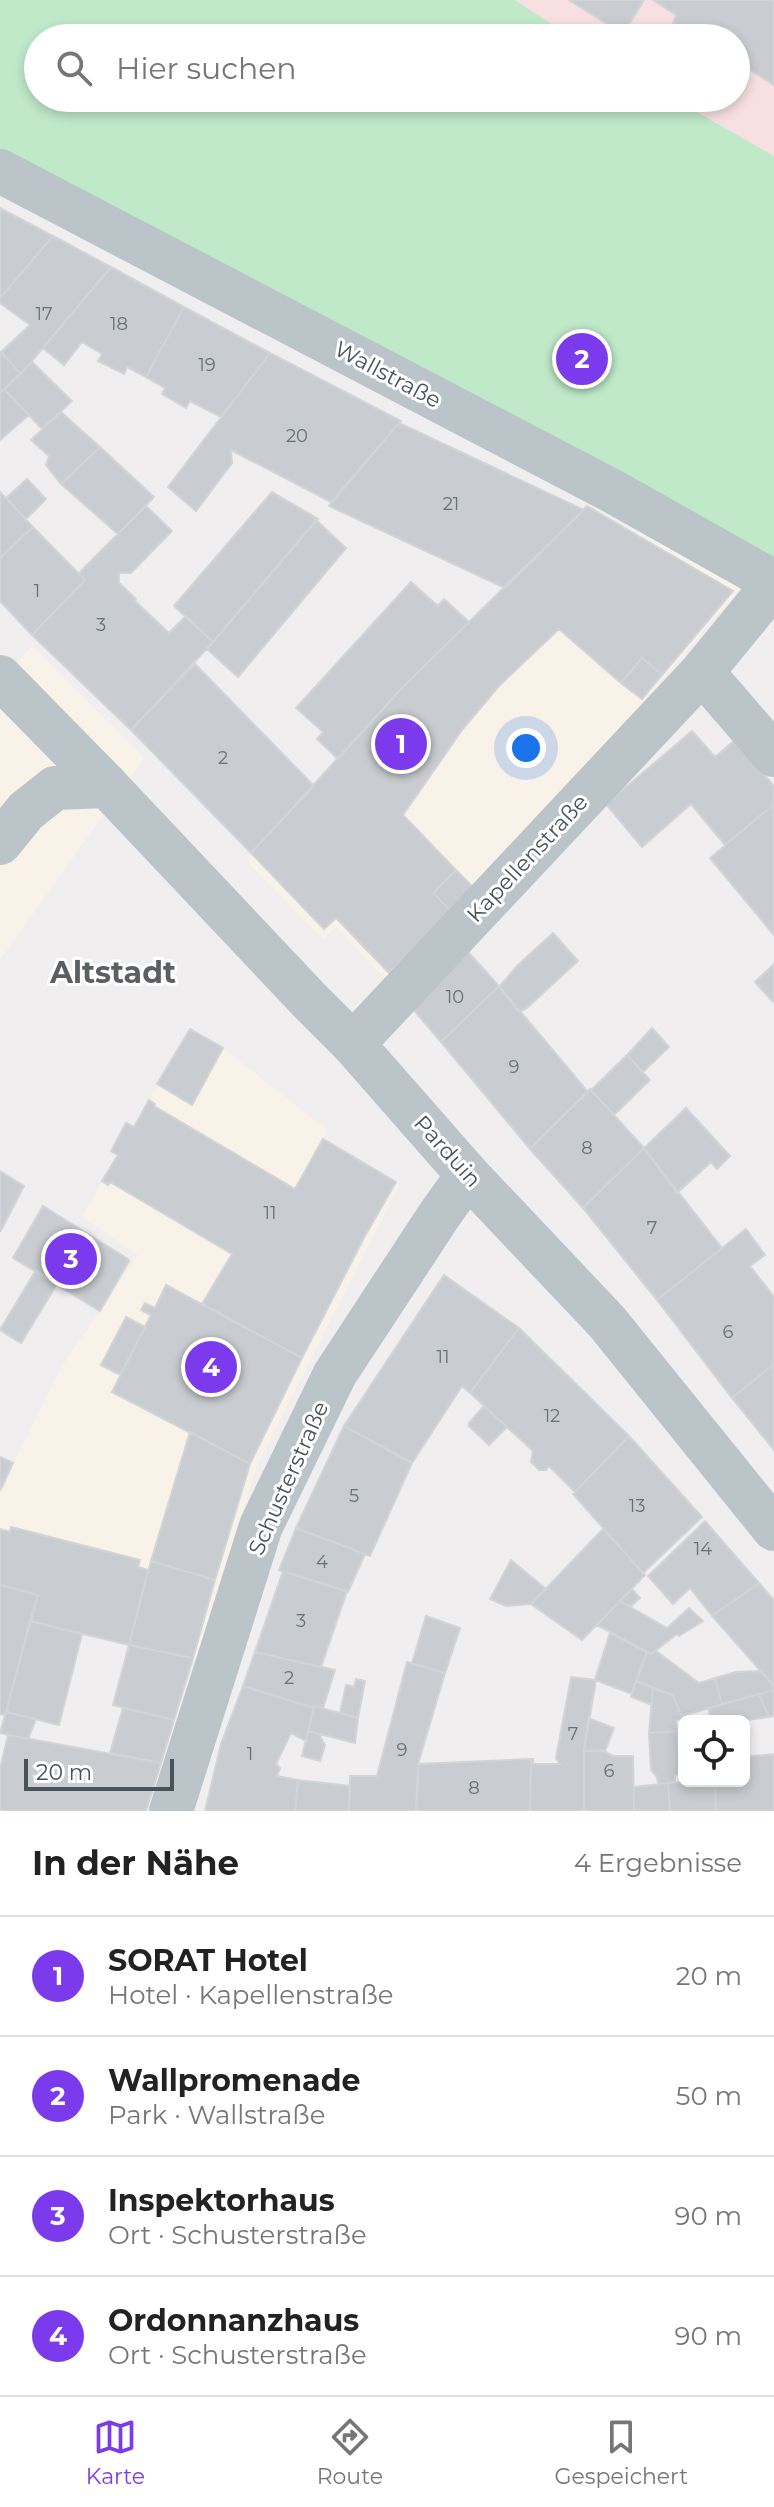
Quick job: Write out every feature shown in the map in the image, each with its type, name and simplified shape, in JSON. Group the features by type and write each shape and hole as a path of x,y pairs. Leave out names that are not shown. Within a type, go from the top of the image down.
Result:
{"street":[{"name":"Wallstraße","path":"0,171 600,484 774,583"},
{"name":"Kapellenstraße","path":"353,1044 702,672 774,583"},
{"path":"702,672 774,755"},
{"name":"Parduin","path":"0,677 353,1044 468,1175 607,1322 774,1529"},
{"path":"0,843 26,811 55,788 107,786"},
{"name":"Schusterstraße","path":"171,1811 261,1526 335,1374 468,1175"}],"shaded area":[{"path":"515,0 774,0 774,156 697,112 750,112 750,24 552,24"},
{"path":"587,506 742,586 479,893 390,984 336,927 323,939 249,864 251,853"},
{"path":"32,646 144,758 0,960 0,682"},
{"path":"190,1029 223,1048 327,1130 323,1139 399,1185 257,1465 198,1659 30,1621 0,1585 0,1491 62,1366 138,1255 82,1217 117,1155 111,1151 126,1123 134,1127"}],"green space":[{"path":"0,0 515,0 552,24 24,24 24,112 697,112 774,156 774,562 0,152"}],"building":[{"path":"569,0 644,0 629,24 607,24"},
{"path":"653,0 774,0 774,85 750,70 750,24 675,24 676,15"},
{"path":"0,208 53,236 0,298"},
{"path":"53,236 111,267 21,374 1,352 30,325 0,303 0,298"},
{"path":"111,267 184,307 146,377 127,367 124,374 98,361 102,354 82,342 64,365 43,348"},
{"path":"184,307 270,353 221,417 190,401 186,408 162,394 165,388 146,377"},
{"path":"0,352 21,374 0,393"},
{"path":"270,353 401,421 331,502 231,450 232,463 196,511 168,487"},
{"path":"32,362 72,401 42,429 4,389"},
{"path":"4,389 29,415 0,440 0,393"},
{"path":"61,412 100,447 61,484 46,465 49,456 31,440"},
{"path":"399,423 584,510 505,588 329,506"},
{"path":"100,447 154,497 118,534 61,484"},
{"path":"27,479 46,499 26,519 6,498"},
{"path":"0,492 33,527 0,558"},
{"path":"272,492 318,519 213,642 174,606"},
{"path":"146,506 172,531 131,573 119,573 119,583 169,633 186,616 213,642 131,730 32,635 85,580 78,574"},
{"path":"587,506 733,591 662,675 642,658 621,683 559,629 499,686 462,730 403,815 456,870 433,893 452,912 389,973 336,918 324,929 251,853 402,688"},
{"path":"316,520 346,548 238,677 207,649"},
{"path":"33,527 85,580 32,635 0,601 0,558"},
{"path":"411,582 438,606 444,599 469,622 402,688 338,759 317,739 323,732 296,708"},
{"path":"642,658 662,675 642,699 621,683"},
{"path":"195,664 314,786 251,853 131,730"},
{"path":"692,731 715,757 735,740 774,786 774,804 725,845 691,804 642,847 606,804"},
{"path":"774,804 774,935 710,858"},
{"path":"456,870 475,889 452,912 433,893"},
{"path":"553,933 578,961 519,1012 499,987"},
{"path":"468,952 499,986 441,1042 411,1007"},
{"path":"774,964 774,1001 773,1002 755,982"},
{"path":"499,986 588,1092 530,1149 441,1042"},
{"path":"652,1028 669,1047 643,1072 627,1055"},
{"path":"190,1029 223,1048 192,1105 157,1084"},
{"path":"627,1055 650,1080 614,1115 591,1090"},
{"path":"590,1089 644,1148 583,1208 530,1149"},
{"path":"149,1100 154,1106 295,1189 323,1139 396,1182 302,1358 202,1304 232,1254 110,1182 108,1185 102,1181 118,1155 111,1151 126,1123 134,1127"},
{"path":"686,1108 730,1156 717,1169 711,1162 677,1193 644,1148"},
{"path":"644,1148 722,1248 657,1300 583,1208"},
{"path":"0,1171 24,1186 0,1232"},
{"path":"43,1206 128,1259 100,1311 13,1258"},
{"path":"746,1229 765,1255 750,1266 774,1297 774,1364 732,1398 657,1300"},
{"path":"36,1270 57,1284 21,1343 0,1330"},
{"path":"444,1275 519,1328 470,1393 462,1386 412,1463 344,1426"},
{"path":"166,1285 302,1358 250,1464 112,1392 151,1315 141,1310 145,1303 155,1308"},
{"path":"126,1317 145,1327 120,1375 101,1365"},
{"path":"519,1328 629,1436 575,1492 549,1466 546,1470 539,1470 531,1462 533,1451 470,1393"},
{"path":"774,1364 774,1450 732,1398"},
{"path":"484,1406 507,1427 489,1445 469,1426"},
{"path":"344,1426 412,1463 370,1556 296,1528"},
{"path":"190,1432 250,1464 215,1580 151,1561"},
{"path":"629,1436 702,1517 643,1573 573,1494"},
{"path":"0,1457 13,1463 0,1491"},
{"path":"705,1521 759,1583 712,1616 690,1588 673,1604 648,1576"},
{"path":"11,1527 140,1560 138,1567 148,1570 129,1645 30,1621 38,1595 0,1585 0,1529 10,1532"},
{"path":"296,1528 365,1554 348,1592 279,1570"},
{"path":"603,1529 645,1575 582,1640 531,1604"},
{"path":"511,1560 546,1589 531,1604 506,1606 490,1599"},
{"path":"151,1561 215,1580 193,1658 129,1645"},
{"path":"283,1571 347,1591 321,1667 255,1652"},
{"path":"759,1583 774,1600 774,1686 712,1616"},
{"path":"0,1585 38,1595 5,1715 0,1714"},
{"path":"632,1589 640,1598 630,1607 620,1601"},
{"path":"620,1601 667,1628 689,1608 703,1621 679,1636 677,1634 651,1654 597,1625"},
{"path":"426,1616 460,1628 445,1673 412,1663"},
{"path":"30,1621 82,1634 59,1725 6,1712"},
{"path":"610,1633 647,1652 632,1694 595,1680"},
{"path":"129,1645 193,1658 174,1720 113,1705"},
{"path":"656,1651 699,1683 715,1678 722,1704 682,1715 672,1695 636,1681 647,1652 651,1654"},
{"path":"255,1652 335,1670 323,1708 243,1686"},
{"path":"407,1662 445,1673 418,1764 416,1811 349,1811 350,1776 377,1776"},
{"path":"762,1671 774,1690 722,1704 715,1678 736,1672"},
{"path":"571,1677 596,1680 584,1751 584,1811 530,1811 531,1759 533,1764 560,1764 556,1758"},
{"path":"356,1679 365,1681 358,1718 340,1713 346,1685 354,1687"},
{"path":"636,1681 653,1688 652,1705 631,1697"},
{"path":"243,1686 314,1708 306,1741 291,1733 276,1764 280,1768 277,1776 298,1780 295,1811 205,1811 221,1744"},
{"path":"653,1688 672,1695 682,1715 676,1720 677,1731 649,1733"},
{"path":"774,1690 774,1716 769,1717 759,1694"},
{"path":"759,1694 769,1717 750,1720 750,1715 710,1715 709,1708"},
{"path":"314,1706 358,1718 355,1743 308,1731"},
{"path":"123,1708 174,1720 161,1763 110,1753"},
{"path":"6,1712 36,1719 28,1739 0,1733"},
{"path":"588,1718 614,1728 605,1751 584,1751"},
{"path":"308,1731 319,1734 325,1745 320,1761 302,1756"},
{"path":"677,1731 678,1774 675,1775 675,1782 658,1784 651,1770 649,1733"},
{"path":"8,1735 161,1763 146,1811 0,1811 0,1769"},
{"path":"602,1750 613,1756 633,1756 634,1811 584,1811 584,1751"},
{"path":"774,1754 774,1811 716,1811 715,1787 750,1787 750,1756"},
{"path":"531,1759 530,1811 416,1811 419,1764"},
{"path":"298,1780 350,1786 349,1811 295,1811"},
{"path":"668,1783 678,1783 678,1787 715,1787 716,1811 670,1811"},
{"path":"668,1783 670,1811 634,1811 634,1787"}],"place":[{"name":"Wallpromenade","path":"582,359"},
{"name":"SORAT Hotel","path":"401,744"},
{"name":"Inspektorhaus","path":"71,1259"},
{"name":"Ordonnanzhaus","path":"211,1367"}],"district":[{"name":"Altstadt","path":"113,973"}]}
